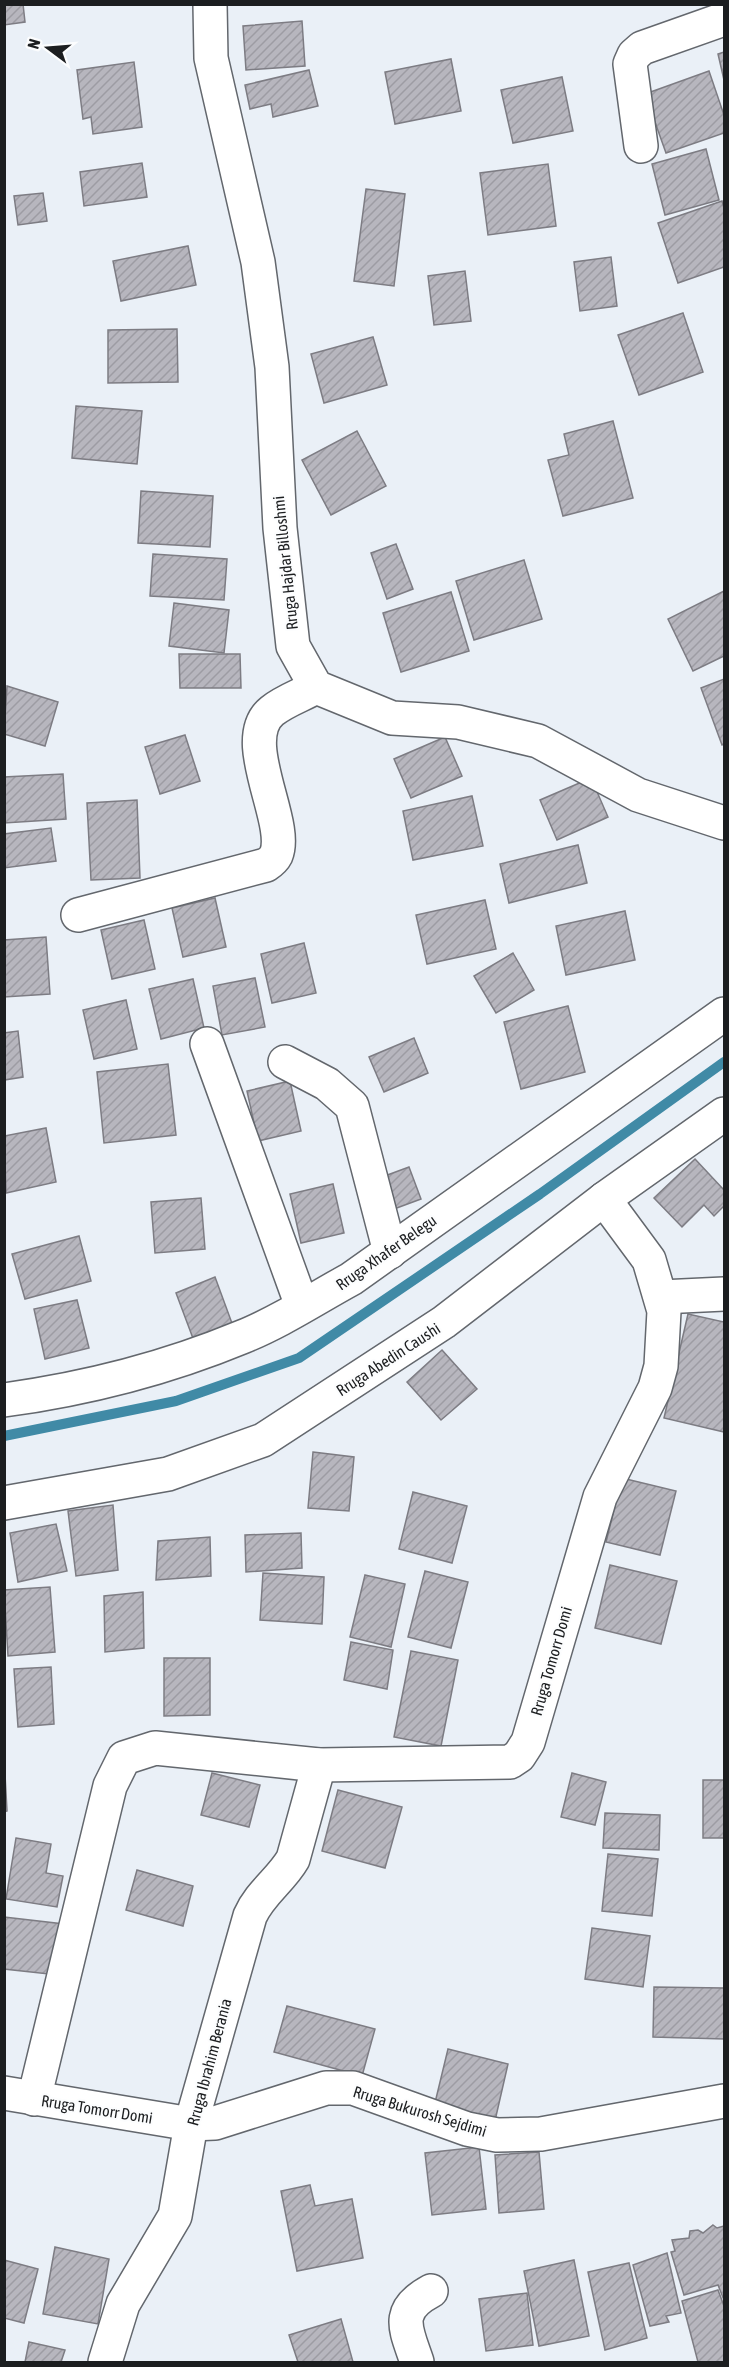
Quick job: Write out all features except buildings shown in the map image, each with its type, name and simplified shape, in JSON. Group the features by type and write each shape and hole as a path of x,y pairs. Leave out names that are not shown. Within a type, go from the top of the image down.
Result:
{"street":[{"name":"Rruga Hajdar Billoshmi","path":"210,4 211,58 258,262 272,368 280,528 294,646 316,687"},
{"path":"641,146 630,64 634,55 642,48 724,20"},
{"path":"78,915 266,865 276,856 278,837 260,755 260,733 270,712 316,687 392,718 458,722 538,741 638,795 724,823"},
{"name":"Rruga Xhafer Belegu","path":"4,1400 36,1396 170,1364 245,1336 302,1306 351,1279 724,1014"},
{"path":"207,1044 302,1306"},
{"path":"285,1062 327,1084 352,1106 390,1251"},
{"name":"Rruga Abedin Caushi","path":"4,1503 168,1474 263,1440 444,1322 604,1199 724,1114"},
{"name":"Rruga Tomorr Domi","path":"191,2124 19,2096 110,1786 124,1758 155,1748 320,1765 510,1762 519,1756 528,1742 600,1497 655,1388 663,1344 664,1311 649,1260 604,1199"},
{"path":"661,1297 724,1294"},
{"name":"Rruga Ibrahim Berania","path":"105,2362 123,2304 175,2216 191,2124 250,1916 255,1905 285,1873 293,1859 320,1765"},
{"name":"Rruga Bukurosh Sejdimi","path":"191,2124 215,2123 326,2088 353,2088 467,2129 497,2135 540,2134 724,2101"},
{"path":"417,2362 407,2331 406,2313 414,2300 431,2291"}],"waterway":[{"path":"4,1436 176,1401 299,1358 540,1194 724,1062"}]}
